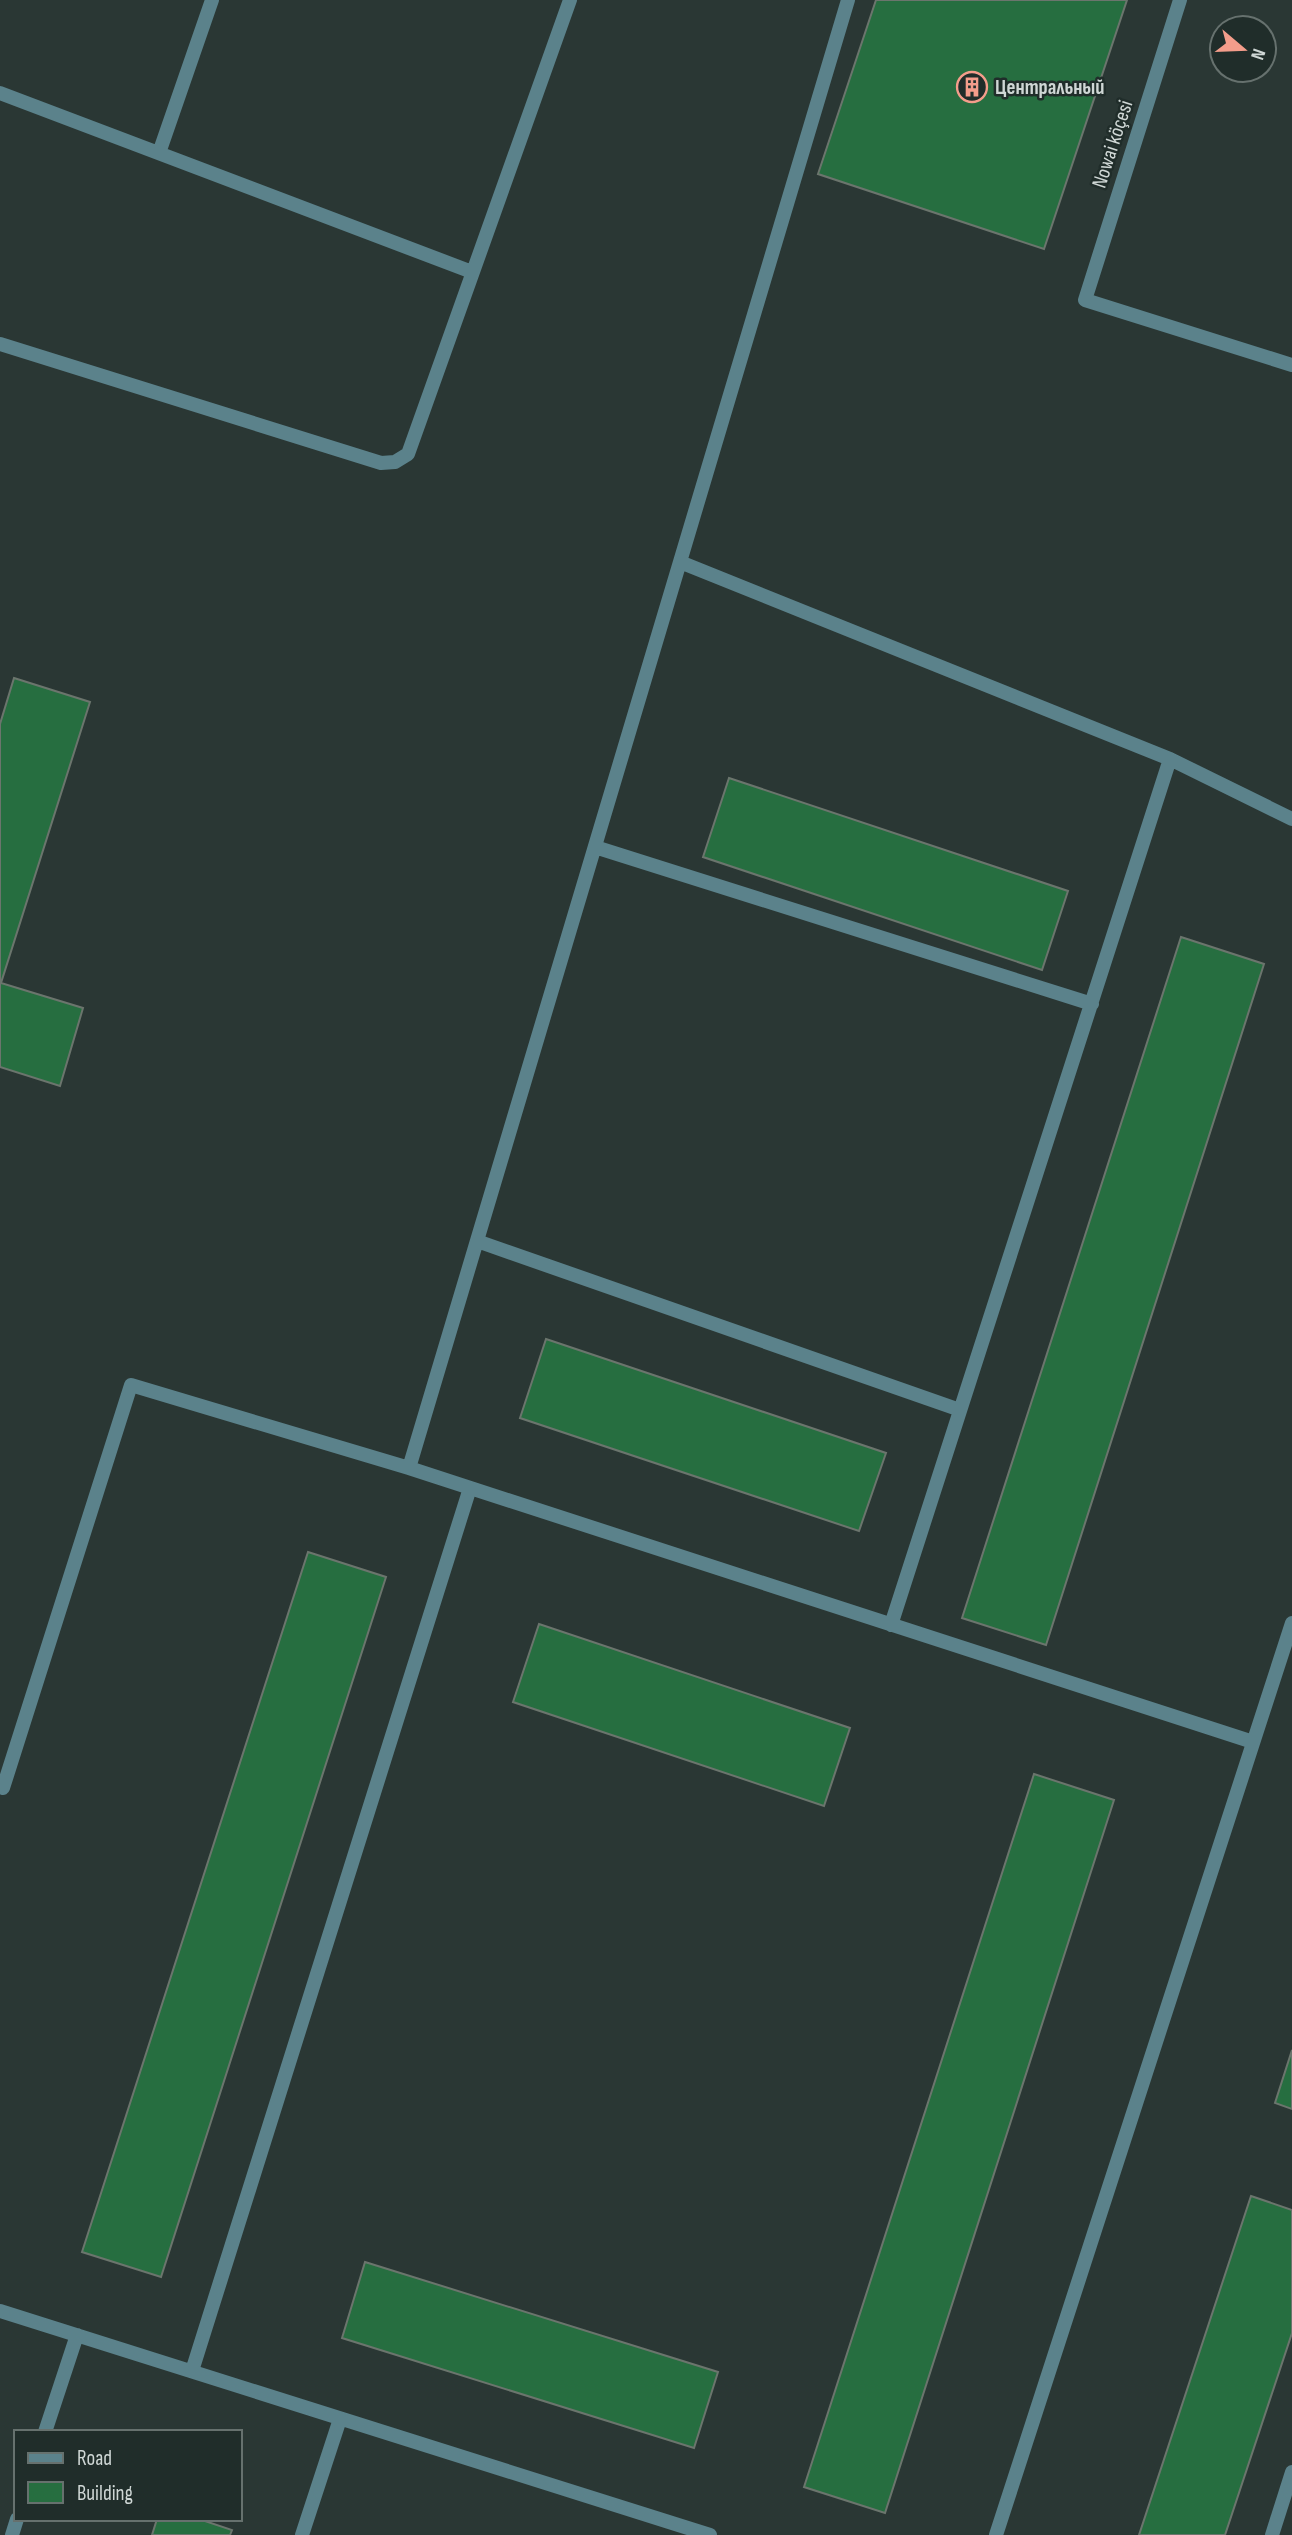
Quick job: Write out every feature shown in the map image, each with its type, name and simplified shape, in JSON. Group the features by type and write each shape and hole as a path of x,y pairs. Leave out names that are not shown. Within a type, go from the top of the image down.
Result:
{"street":[{"path":"159,153 212,0"},
{"path":"0,344 381,463 395,462 408,454 570,0"},
{"path":"409,1468 848,0"},
{"name":"Nowai köçesi","path":"1180,0 1085,300 1292,365"},
{"path":"0,93 472,272"},
{"path":"680,562 1170,760 1292,818"},
{"path":"891,1625 1170,760"},
{"path":"595,847 1092,1004"},
{"path":"477,1241 960,1410"},
{"path":"3,1788 131,1385 409,1468 1253,1742"},
{"path":"192,2371 470,1488"},
{"path":"996,2535 1292,1623"},
{"path":"0,2311 710,2535"},
{"path":"46,2430 77,2335"},
{"path":"302,2535 340,2419"},
{"path":"1272,2535 1292,2472"}],"building":[{"name":"Центральный","path":"876,0 1127,0 1044,249 818,174"},
{"path":"14,678 90,702 1,983 83,1008 60,1086 0,1067 0,724"},
{"path":"729,778 1068,891 1042,970 703,857"},
{"path":"1181,937 1264,964 1046,1645 962,1618"},
{"path":"546,1339 886,1453 859,1531 520,1418"},
{"path":"308,1552 386,1577 161,2277 82,2252"},
{"path":"539,1624 850,1728 824,1806 513,1702"},
{"path":"1034,1774 1114,1800 885,2513 804,2487"},
{"path":"1292,2050 1292,2109 1275,2103"},
{"path":"1251,2196 1292,2210 1292,2333 1225,2535 1139,2535"},
{"path":"365,2262 718,2372 694,2448 342,2338"},
{"path":"156,2521 205,2521 232,2530 230,2535 152,2535"}],"place":[{"name":"Центральный","path":"972,87"}]}
